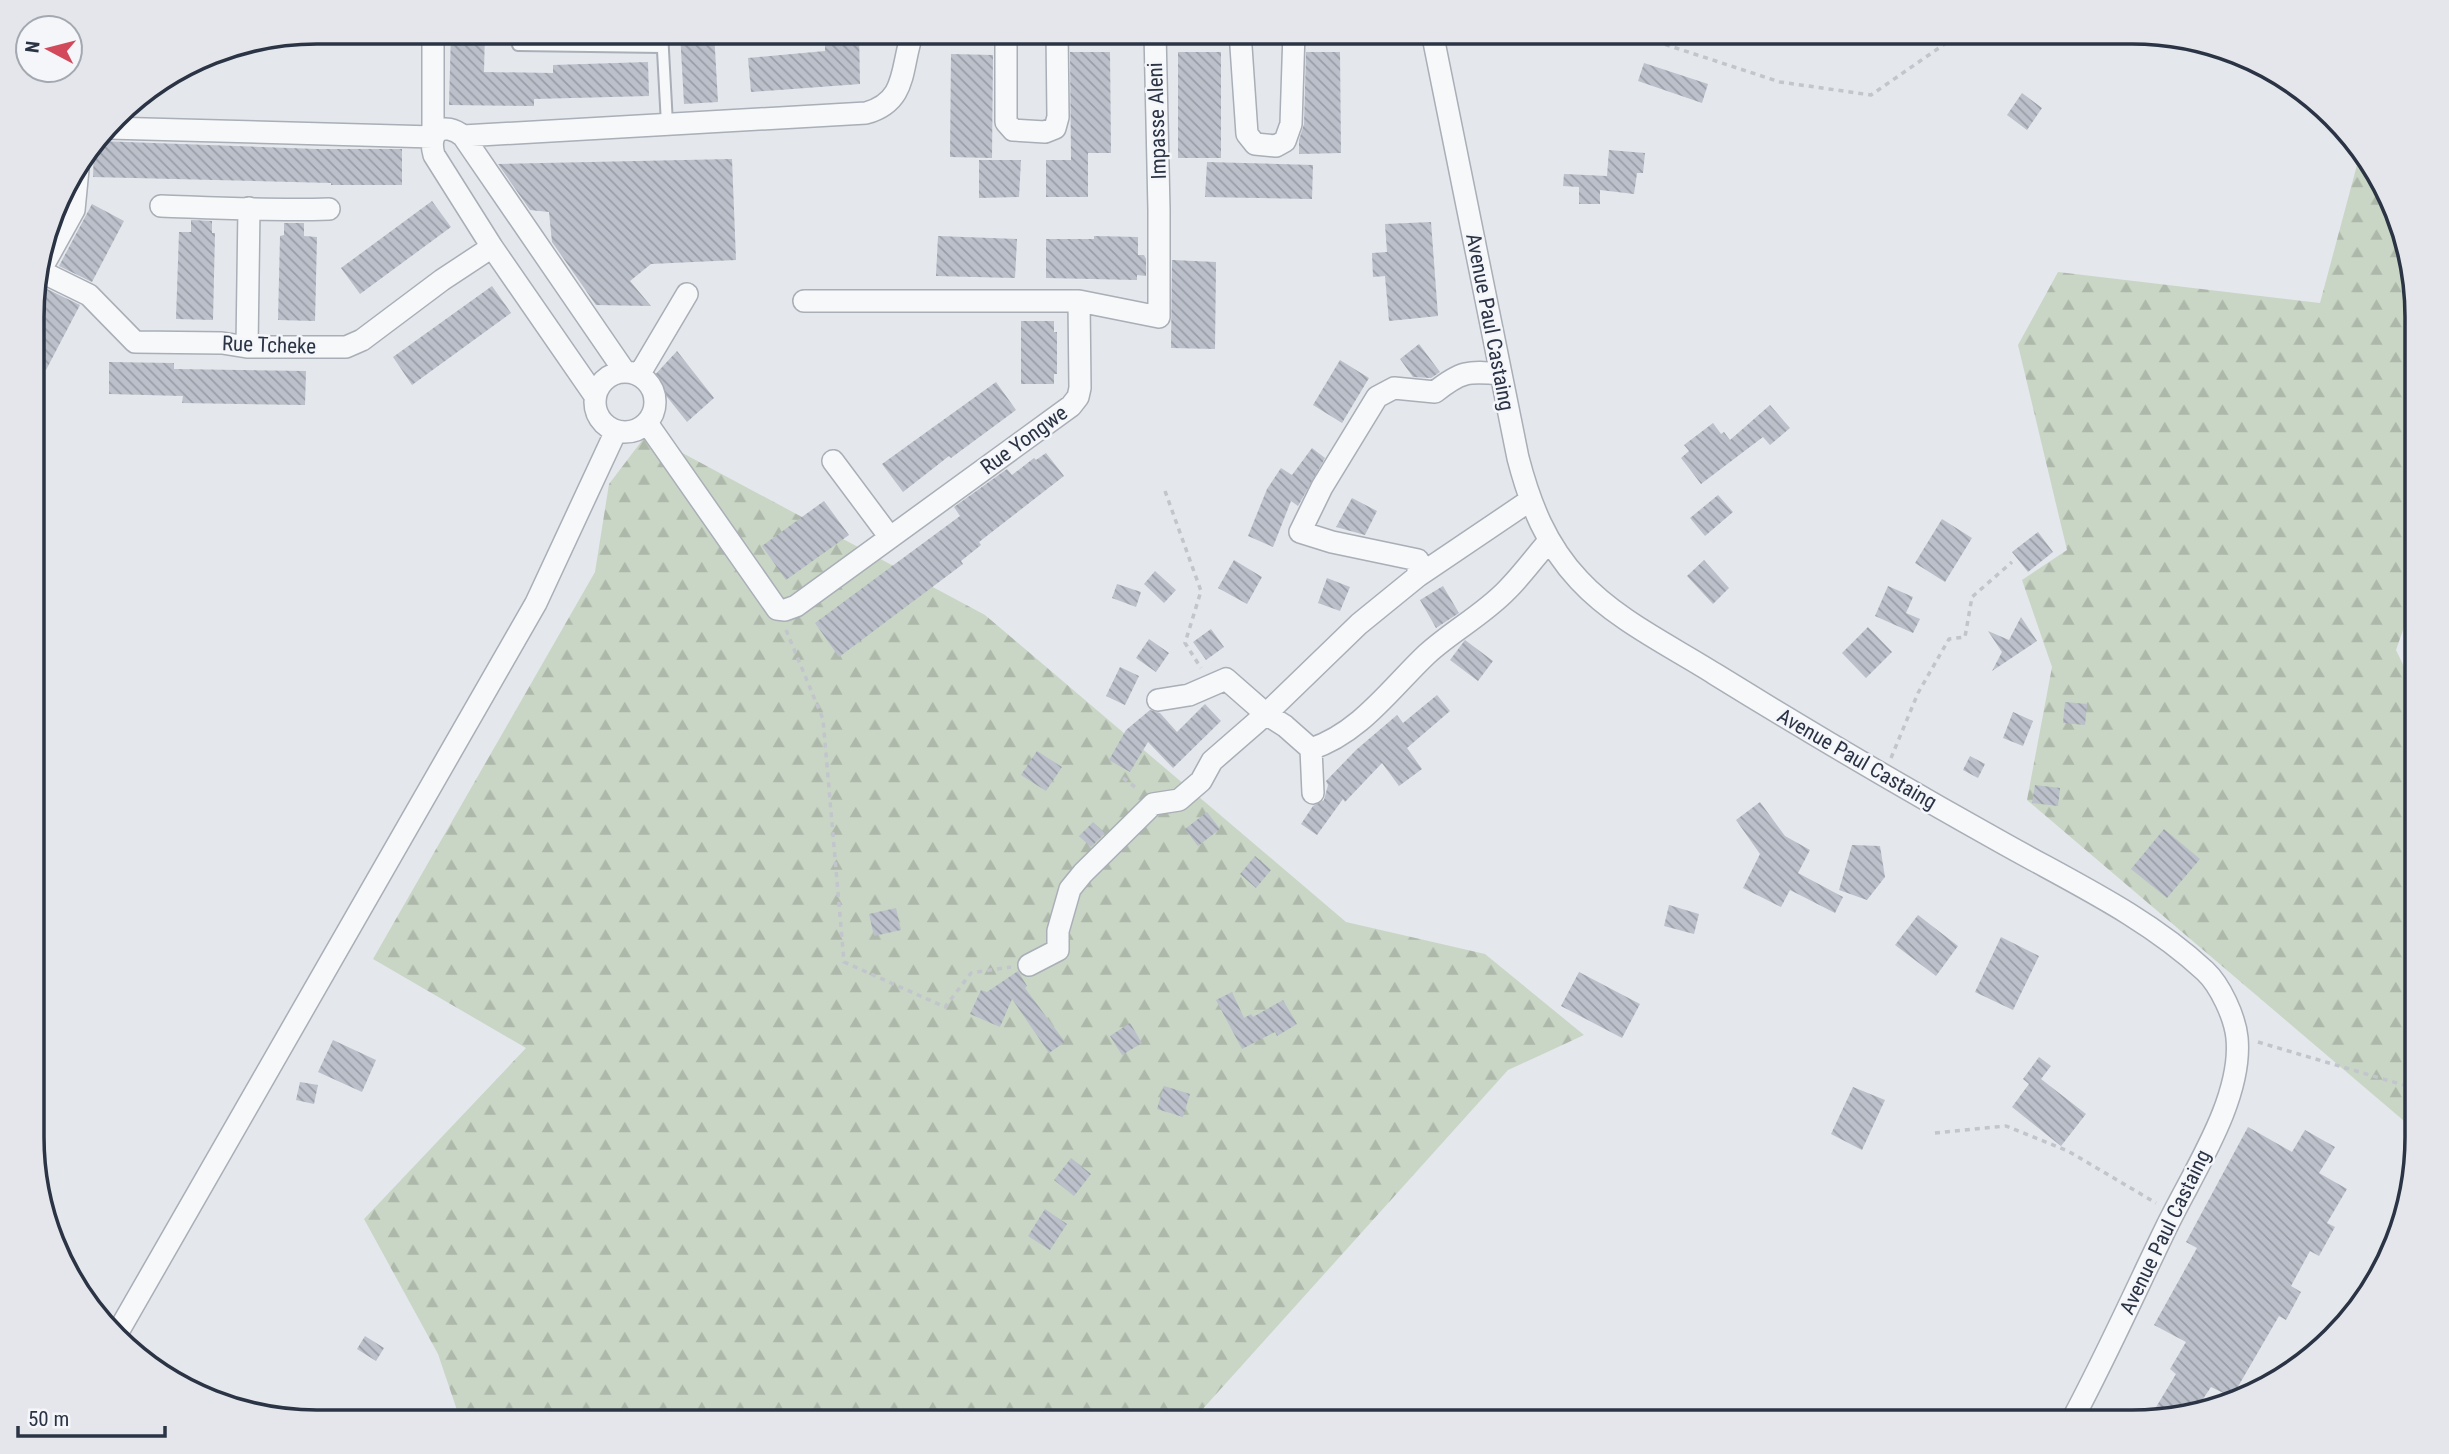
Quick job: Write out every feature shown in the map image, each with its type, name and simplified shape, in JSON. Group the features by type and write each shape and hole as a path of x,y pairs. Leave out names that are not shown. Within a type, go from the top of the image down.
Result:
{"street":[{"path":"433,44 431,146 434,155 492,247 596,396"},
{"path":"463,136 850,115 877,110 892,100 898,91 910,44"},
{"path":"1006,44 1006,122 1013,130 1045,132 1055,128 1058,122 1057,44"},
{"name":"Impasse Aleni","path":"1079,301 1159,317 1155,44"},
{"path":"1241,44 1247,134 1255,144 1276,146 1285,141 1291,124 1294,44"},
{"name":"Avenue Paul Castaing","path":"1434,44 1529,500 1549,541 1578,579 1604,604 1816,737 2132,916 2207,973 2223,994 2238,1036 2232,1088 2205,1155 2173,1213 2077,1410"},
{"path":"120,128 433,137 445,128 454,129 463,136 632,374 652,388 655,406 648,423 633,432 616,431 606,426 599,418 595,407 599,386 606,379 632,374 687,293"},
{"path":"52,249 74,210 76,188"},
{"path":"161,206 286,211 329,209"},
{"path":"247,347 249,208"},
{"name":"Rue Tcheke","path":"46,280 89,295 135,342 222,343 247,347 346,347 362,340 442,280 492,247"},
{"path":"804,301 1079,301"},
{"name":"Rue Yongwe","path":"777,609 785,610 796,606 889,536 1061,414 1078,397 1079,301"},
{"path":"1418,576 1418,560 1332,542 1300,532 1322,487 1377,397 1394,388 1435,392 1453,377 1472,372 1501,374"},
{"path":"648,423 777,609"},
{"path":"121,1327 536,603 616,431"},
{"path":"833,461 889,536"},
{"path":"1029,965 1058,950 1058,930 1070,889 1153,804 1179,800 1201,781 1212,761 1266,714 1359,624 1418,576 1529,500"},
{"path":"1311,749 1331,743 1373,709 1429,652 1507,591 1549,541"},
{"path":"1158,700 1189,695 1226,679 1311,749 1313,793"}],"lane":[{"path":"518,44 662,47 667,124"}],"path":[{"path":"1664,44 1780,82 1871,95 1945,44"},
{"path":"1165,491 1201,592 1185,643 1199,667 1226,679"},
{"path":"1884,776 1917,693 1949,639 1965,637 1972,597 2012,562"},
{"path":"777,609 823,719 844,962 945,1007 971,973 1029,965"},
{"path":"2238,1036 2405,1085"},
{"path":"1935,1133 2006,1126 2068,1151 2173,1213"}],"green space":[{"path":"2358,163 2369,180 2391,229 2405,299 2405,624 2396,650 2405,669 2405,1122 2027,800 2052,667 2022,580 2067,550 2018,345 2058,272 2320,303"},
{"path":"647,434 985,615 1346,922 1485,954 1584,1035 1508,1070 1202,1410 457,1410 438,1354 364,1219 526,1048 373,959 595,572 609,484"}],"building":[{"path":"451,44 485,44 484,72 553,73 553,65 648,62 649,96 534,99 534,106 449,105"},
{"path":"681,44 715,44 718,102 684,104"},
{"path":"825,44 859,44 860,84 751,92 748,58 825,51"},
{"path":"1070,52 1110,52 1111,153 1088,153 1088,197 1046,197 1046,160 1071,160"},
{"path":"1178,52 1221,52 1221,158 1178,158"},
{"path":"1306,52 1340,52 1341,153 1299,154 1299,140 1304,124"},
{"path":"951,54 993,55 992,158 950,157"},
{"path":"1644,63 1708,84 1702,103 1638,81"},
{"path":"2022,93 2042,108 2027,130 2007,115"},
{"path":"108,141 317,149 402,149 402,185 93,177 94,160"},
{"path":"1609,150 1645,153 1643,173 1637,173 1634,194 1600,190 1600,204 1579,204 1579,187 1563,186 1564,174 1607,176"},
{"path":"732,159 736,260 651,264 630,281 651,306 596,305 552,242 549,212 530,210 498,164"},
{"path":"979,160 1021,160 1019,197 979,198"},
{"path":"1207,162 1313,165 1312,199 1205,197"},
{"path":"432,201 451,227 360,294 341,268"},
{"path":"92,204 124,221 92,282 59,266"},
{"path":"191,220 212,221 212,233 215,233 213,320 176,319 179,232 191,232"},
{"path":"1431,222 1438,316 1389,321 1385,276 1373,277 1372,253 1387,252 1385,224"},
{"path":"284,223 304,223 304,236 317,237 315,321 278,320 280,236 284,235"},
{"path":"938,236 1017,239 1015,278 936,276"},
{"path":"1094,236 1138,237 1138,255 1144,255 1146,259 1146,276 1137,275 1137,280 1046,278 1046,239 1094,239"},
{"path":"1172,260 1216,262 1215,349 1171,348"},
{"path":"492,286 511,313 412,385 393,357"},
{"path":"47,289 80,305 46,370 44,369 45,294"},
{"path":"1021,321 1054,321 1054,332 1057,332 1057,374 1054,374 1054,384 1021,384"},
{"path":"1419,344 1440,372 1431,378 1413,377 1400,359"},
{"path":"677,351 714,398 687,422 652,378"},
{"path":"1340,360 1369,378 1342,423 1313,405"},
{"path":"109,362 174,363 174,369 306,371 305,405 182,403 183,396 109,394"},
{"path":"996,382 1016,410 951,458 949,456 903,492 882,464"},
{"path":"1770,405 1790,428 1770,445 1763,437 1701,484 1681,458 1689,451 1684,445 1713,423 1721,434 1724,432 1730,440"},
{"path":"1312,448 1325,458 1298,506 1291,501 1273,547 1248,536 1267,489 1281,468 1292,475"},
{"path":"1046,453 1064,476 979,542 981,545 961,561 963,564 839,657 815,623 960,516 954,507 1007,469 1012,475 1034,458 1036,460"},
{"path":"1718,495 1733,512 1705,536 1690,518"},
{"path":"1352,498 1377,511 1365,535 1336,527"},
{"path":"824,501 849,535 786,580 762,546"},
{"path":"1942,519 1972,538 1945,582 1915,563"},
{"path":"2038,532 2053,552 2028,572 2012,552"},
{"path":"1234,560 1262,577 1247,604 1218,588"},
{"path":"1704,560 1729,588 1713,604 1687,576"},
{"path":"1155,571 1176,590 1164,603 1144,584"},
{"path":"1327,578 1350,587 1340,611 1318,603"},
{"path":"1117,584 1141,592 1136,607 1112,598"},
{"path":"1443,586 1459,613 1436,628 1420,600"},
{"path":"1888,586 1913,597 1906,613 1920,619 1913,633 1875,616"},
{"path":"2021,617 2037,641 1992,671 2002,652 1988,631 2009,640"},
{"path":"1868,627 1892,652 1866,678 1842,653"},
{"path":"1211,629 1224,647 1206,660 1193,642"},
{"path":"1149,639 1169,653 1156,672 1136,658"},
{"path":"1465,640 1493,661 1478,681 1450,660"},
{"path":"1120,667 1139,676 1125,705 1106,696"},
{"path":"1437,695 1450,711 1407,748 1422,769 1399,786 1382,763 1345,802 1343,799 1317,835 1301,824 1313,806 1324,800 1328,785 1326,781 1356,750 1397,715 1403,723"},
{"path":"2065,702 2087,704 2085,725 2063,723"},
{"path":"1205,704 1221,721 1173,768 1148,742 1130,772 1109,760 1126,730 1150,710 1160,713 1177,732"},
{"path":"2013,712 2033,721 2023,746 2003,738"},
{"path":"1037,751 1062,767 1046,791 1021,775"},
{"path":"1970,756 1985,764 1978,778 1963,770"},
{"path":"2035,785 2060,788 2058,806 2032,803"},
{"path":"1760,802 1785,836 1810,850 1798,873 1843,897 1835,913 1790,890 1781,907 1743,888 1760,854 1736,820"},
{"path":"1207,812 1220,829 1198,846 1185,829"},
{"path":"1093,822 1105,833 1091,847 1079,836"},
{"path":"2164,829 2200,859 2167,898 2131,869"},
{"path":"1852,845 1880,846 1885,877 1867,900 1839,890"},
{"path":"1255,856 1271,870 1256,888 1240,874"},
{"path":"1669,905 1699,914 1694,934 1664,926"},
{"path":"896,908 901,930 874,936 869,914"},
{"path":"1918,915 1958,946 1936,976 1895,945"},
{"path":"2001,937 2039,956 2013,1010 1975,992"},
{"path":"1018,971 1027,986 1025,988 1065,1042 1049,1053 1012,999 1000,1027 970,1014 981,990 987,992"},
{"path":"1579,972 1640,1004 1622,1038 1561,1006"},
{"path":"1232,992 1244,1018 1251,1014 1253,1017 1283,1000 1297,1024 1277,1036 1275,1032 1242,1049 1216,1000"},
{"path":"1130,1023 1142,1043 1122,1055 1110,1036"},
{"path":"333,1040 376,1060 362,1092 318,1072"},
{"path":"2039,1057 2051,1066 2041,1079 2086,1114 2061,1146 2012,1107 2029,1084 2023,1079"},
{"path":"300,1082 318,1085 314,1104 296,1100"},
{"path":"1164,1086 1190,1094 1183,1117 1157,1109"},
{"path":"1853,1087 1885,1100 1862,1150 1831,1134"},
{"path":"2248,1127 2292,1152 2305,1130 2335,1147 2319,1173 2347,1189 2327,1223 2335,1227 2319,1256 2310,1251 2291,1286 2301,1292 2286,1320 2279,1316 2237,1389 2225,1394 2211,1387 2201,1401 2155,1409 2176,1374 2170,1369 2186,1342 2154,1325 2197,1248 2186,1242"},
{"path":"1071,1158 1091,1174 1074,1196 1054,1180"},
{"path":"1045,1209 1067,1224 1050,1250 1028,1236"},
{"path":"365,1336 384,1348 376,1361 357,1349"}]}
